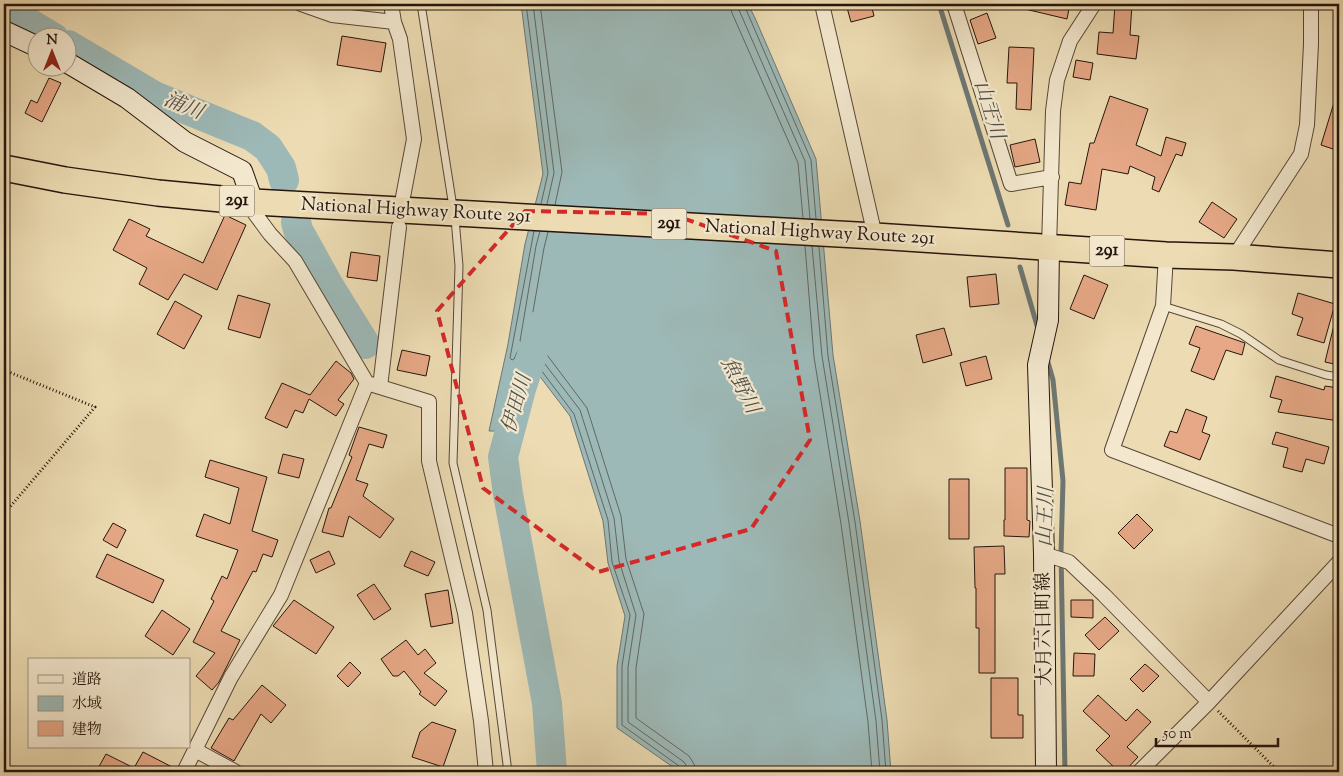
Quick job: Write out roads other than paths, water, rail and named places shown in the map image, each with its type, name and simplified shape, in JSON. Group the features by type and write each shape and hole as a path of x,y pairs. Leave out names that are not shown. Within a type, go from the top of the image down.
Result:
{"highway":[{"name":"National Highway Route 291","path":"4,168 65,180 158,193 254,202 870,235 1339,265"}],"main road":[{"path":"4,31 28,42"},
{"path":"78,69 127,98 185,142 242,171 254,202"},
{"name":"大月六日町線","path":"1046,772 1044,554 1038,365 1048,320 1049,247"}],"street":[{"path":"301,4 332,15 394,22"},
{"path":"390,4 400,39 414,139 403,197"},
{"path":"822,4 870,235"},
{"path":"954,4 1011,184 1052,177"},
{"path":"1049,247 1053,111 1058,80 1070,41 1094,4"},
{"path":"1234,257 1301,154 1307,125 1311,4"},
{"path":"254,202 253,211 270,234 295,261 373,385 429,402 429,461 465,612 481,721 486,772"},
{"path":"184,772 231,678 281,595 373,385 399,227"},
{"path":"1166,255 1163,306 1112,450 1339,536"},
{"path":"1044,554 1069,562 1209,702"},
{"path":"1139,772 1209,702 1339,562"},
{"path":"195,750 236,772"}],"lane":[{"path":"421,4 463,213 459,266 453,463 487,610 508,772"},
{"path":"1163,306 1221,324 1241,334 1279,360 1326,375 1339,377"}],"water":[{"name":"魚野川","path":"521,4 748,4 755,18 816,159 833,355 860,521 887,720 891,772 680,772 617,728 617,666 625,616 608,563 603,521 570,416 522,353 499,431 489,431 508,344 525,244 543,174"}],"waterway":[{"name":"山王川","path":"939,4 1008,225"},
{"name":"浦川","path":"4,8 37,28"},
{"name":"浦川","path":"78,51 154,96 252,136 268,148 281,168 284,180"},
{"name":"浦川","path":"296,222 298,230 329,286 365,344"},
{"name":"山王川","path":"1020,267 1038,329"},
{"name":"伊田川","path":"542,324 521,389 503,457 508,494 547,703 552,772"},
{"name":"山王川","path":"1047,359 1053,380 1063,481 1061,553 1065,772"}]}
